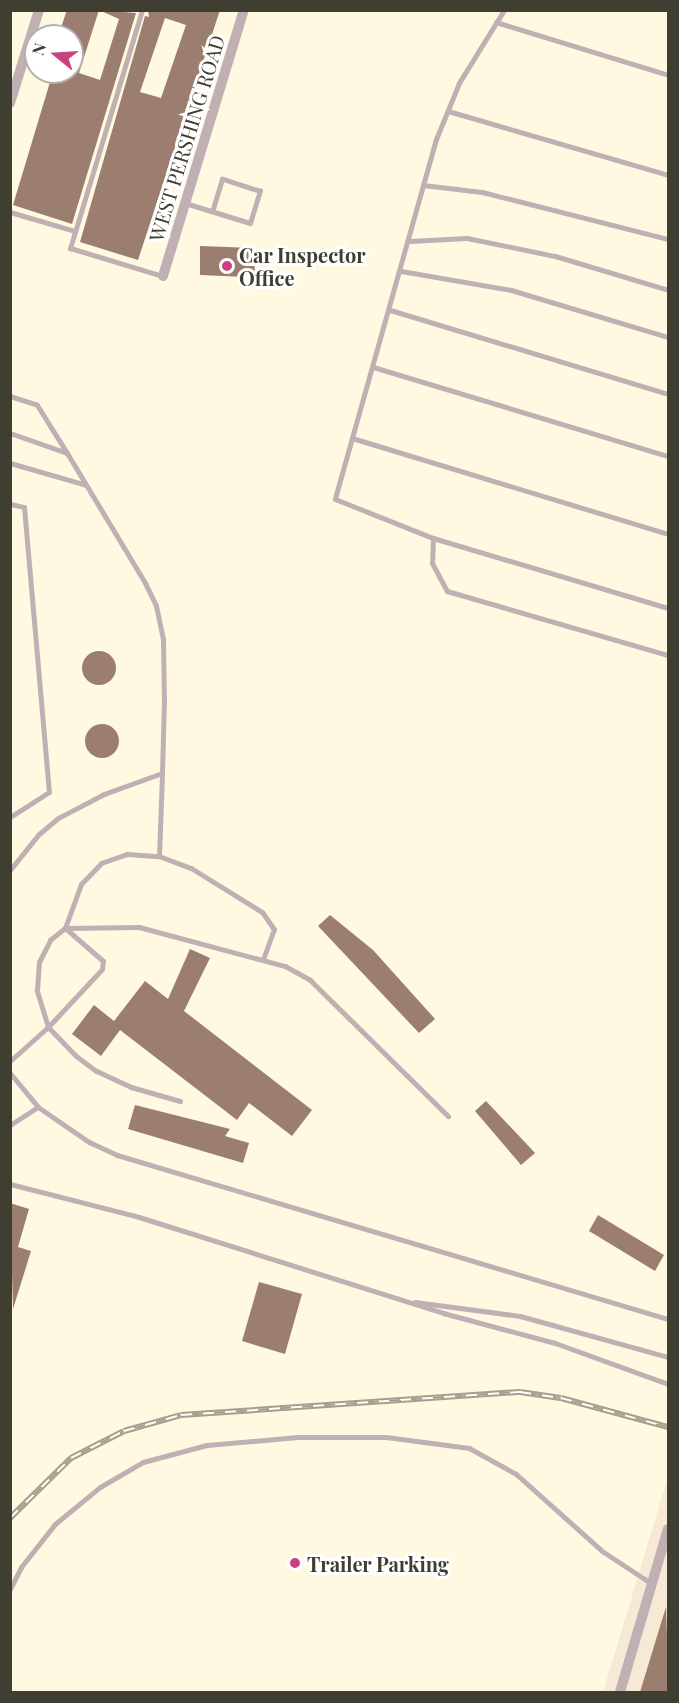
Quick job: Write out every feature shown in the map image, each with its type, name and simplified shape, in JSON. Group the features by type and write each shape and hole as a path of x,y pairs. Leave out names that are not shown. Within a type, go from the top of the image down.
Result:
{"street":[{"path":"10,103 39,10"},
{"name":"WEST PERSHING ROAD","path":"163,276 244,10"},
{"path":"620,1692 669,1529"}],"lane":[{"path":"142,10 70,248 163,276"},
{"path":"504,10 459,83 448,111 423,185 410,242 335,499 433,538 669,608"},
{"path":"496,22 669,75"},
{"path":"448,111 669,175"},
{"path":"185,203 212,212 250,223 260,191 222,179 212,212"},
{"path":"423,185 482,192 669,239"},
{"path":"10,212 75,231"},
{"path":"410,242 468,238 555,256 669,290"},
{"path":"401,271 511,290 669,337"},
{"path":"390,310 669,394"},
{"path":"373,367 669,456"},
{"path":"10,396 37,405 156,606 163,640 159,856"},
{"path":"10,434 67,453"},
{"path":"352,438 669,534"},
{"path":"10,463 86,485"},
{"path":"10,504 24,507 49,792 10,817"},
{"path":"433,538 432,563 447,591 669,655"},
{"path":"10,870 38,835 58,818 104,794 162,773"},
{"path":"180,1101 130,1087 96,1071 76,1056 48,1027 37,990 39,962 50,940 65,928 81,884 100,863 127,854 159,856 191,868 262,912 274,929 263,960"},
{"path":"65,928 139,927 263,960 310,980 448,1116"},
{"path":"10,1061 48,1027 102,969 103,961 65,928"},
{"path":"10,1073 38,1107 89,1142 117,1155 669,1319"},
{"path":"10,1125 38,1107"},
{"path":"10,1184 139,1217 407,1302 555,1343 669,1384"},
{"path":"407,1302 453,1304 520,1316 669,1357"},
{"path":"10,1589 21,1567 55,1524 100,1487 143,1462 207,1444 298,1437 386,1437 469,1448 516,1473 602,1551 652,1584"}],"shaded area":[{"path":"668,1477 668,1692 603,1692"}],"building":[{"path":"67,10 99,10 84,57 84,24 62,24"},
{"path":"99,10 136,13 72,224 13,205 49,84 84,84 84,75 100,80 119,19"},
{"path":"148,10 220,10 138,260 80,242 145,16 149,17","holes":["165,18 186,25 161,98 140,92"]},
{"name":"Car Inspector Office","path":"200,246 253,248 255,272 245,271 245,277 200,275"},
{"path":"99,651 111,656 116,668 111,680 99,685 87,680 82,668 87,656"},
{"path":"102,724 114,729 119,741 114,753 102,758 90,753 85,741 90,729"},
{"path":"330,915 373,950 435,1019 419,1033 318,926"},
{"path":"190,949 210,958 184,1011 312,1110 292,1136 249,1103 237,1120 120,1030 101,1056 72,1034 94,1005 114,1021 145,981 168,999"},
{"path":"486,1101 535,1153 521,1165 475,1111"},
{"path":"135,1105 230,1129 225,1136 249,1143 243,1163 128,1129"},
{"path":"10,1203 29,1209 18,1247 31,1251 13,1309"},
{"path":"598,1215 664,1255 655,1271 589,1231"},
{"path":"259,1282 302,1294 285,1354 242,1341"},
{"path":"666,1607 669,1692 640,1692"}],"railway":[{"path":"10,1518 71,1458 124,1431 181,1415 520,1392 561,1398 668,1427"}],"place":[{"name":"Car Inspector Office","path":"227,266"},
{"name":"Trailer Parking","path":"295,1563"}]}
